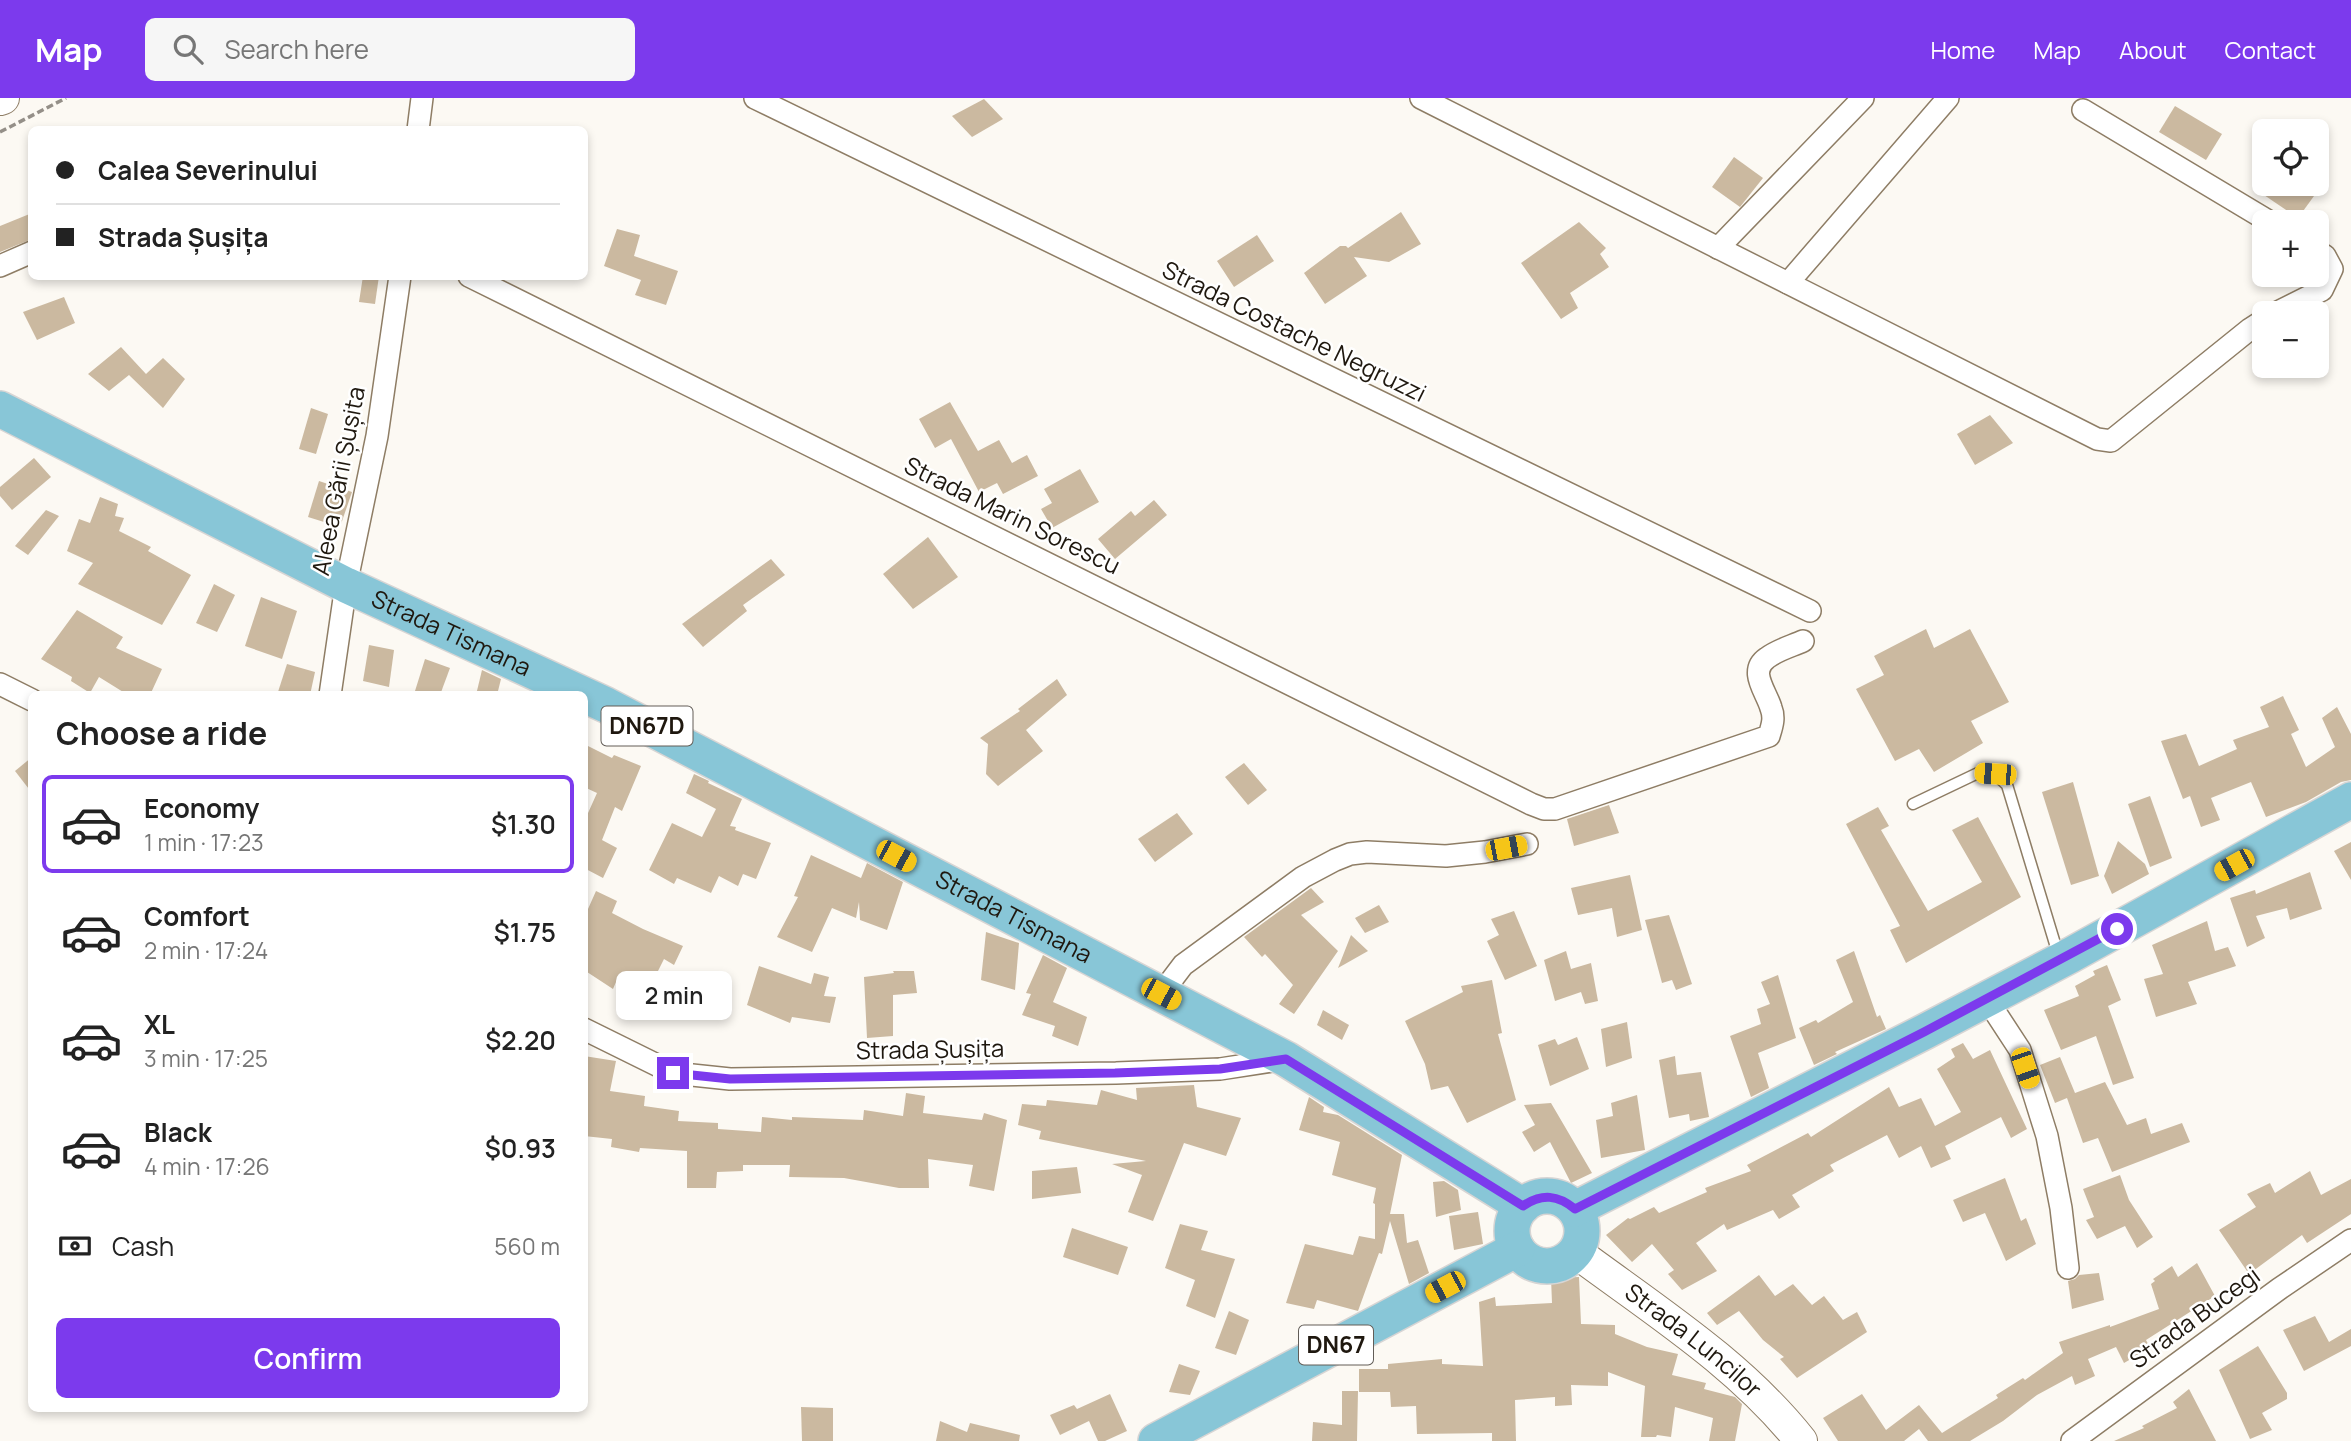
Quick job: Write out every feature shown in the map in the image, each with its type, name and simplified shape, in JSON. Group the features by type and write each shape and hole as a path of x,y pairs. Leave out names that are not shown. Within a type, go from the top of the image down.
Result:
{"main road":[{"name":"Strada Tismana","path":"0,409 346,585 576,691"},
{"name":"Strada Tismana","path":"588,697 1286,1059 1523,1206"},
{"path":"1575,1209 2061,960 2351,800"},
{"path":"1544,1196 1555,1197 1575,1209 1580,1219 1581,1242 1576,1252 1567,1260 1557,1265 1534,1264 1517,1249 1513,1226 1523,1206 1544,1196"},
{"name":"DN67","path":"1156,1441 1517,1249"},
{"name":"Strada Luncilor","path":"1576,1252 1749,1383 1801,1441"}],"street":[{"path":"418,126 422,98"},
{"name":"Strada Costache Negruzzi","path":"755,98 1810,611"},
{"path":"1421,98 2097,439 2111,441 2252,328"},
{"path":"1718,248 1863,98"},
{"path":"1788,283 1948,98"},
{"path":"2083,110 2252,211"},
{"path":"0,266 28,254"},
{"name":"Aleea Gării Șușita","path":"331,691 346,585 377,436 399,280"},
{"name":"Strada Marin Sorescu","path":"476,280 1544,809 1555,809 1769,736 1773,723 1772,710 1757,674 1760,664 1769,656 1803,641"},
{"path":"2299,301 2323,287"},
{"path":"0,684 28,697"},
{"path":"1161,994 1183,965 1303,877 1335,860 1367,852 1446,856 1527,844"},
{"path":"1986,999 2020,1050 2031,1085 2052,1160 2068,1268"},
{"name":"Strada Șușița","path":"588,1032 673,1073 730,1079 1115,1073 1220,1069 1286,1059"},
{"name":"Strada Bucegi","path":"2071,1441 2279,1289 2351,1240"}],"lane":[{"path":"1913,803 1978,773 1995,774 2007,785 2061,960"}],"path":[{"path":"0,132 66,98"}],"building":[{"path":"984,99 1003,119 972,137 952,116"},
{"path":"2175,106 2222,134 2206,160 2159,132"},
{"path":"1734,157 1763,178 1740,207 1712,187"},
{"path":"2265,196 2314,196 2304,210 2286,210"},
{"path":"1401,212 1421,244 1389,262 1354,257 1367,276 1325,304 1304,273 1340,246 1348,248"},
{"path":"28,215 28,241 0,252 0,226"},
{"path":"1579,222 1606,248 1600,254 1609,267 1570,293 1578,308 1561,319 1521,263"},
{"path":"617,229 640,235 634,256 678,271 666,305 635,295 641,280 604,266"},
{"path":"1257,235 1274,261 1234,287 1217,261"},
{"path":"362,280 378,280 375,304 359,302"},
{"path":"64,297 75,323 37,340 23,312"},
{"path":"121,347 146,374 163,358 185,379 163,408 129,375 109,391 88,374"},
{"path":"950,402 978,451 999,440 1012,463 1027,455 1038,476 1003,494 997,483 979,492 951,439 935,448 919,419"},
{"path":"311,408 328,414 316,454 299,449"},
{"path":"1990,415 2013,443 1975,465 1957,434"},
{"path":"34,458 51,477 12,510 0,496 0,487"},
{"path":"1080,469 1099,502 1052,528 1041,509 1052,503 1044,489"},
{"path":"319,481 352,492 340,527 308,517"},
{"path":"100,497 118,504 115,516 124,518 119,531 151,547 148,551 191,575 162,625 78,584 93,563 67,551 79,519 90,523"},
{"path":"1154,500 1167,515 1115,559 1098,539 1131,511 1135,516"},
{"path":"46,510 59,516 28,555 15,546"},
{"path":"928,537 958,577 913,609 883,574"},
{"path":"771,559 785,575 743,605 747,611 703,647 682,624"},
{"path":"214,584 235,595 217,632 196,623"},
{"path":"261,597 297,611 282,659 245,646"},
{"path":"77,610 123,637 116,648 162,669 152,691 122,691 99,677 91,691 87,691 71,681 72,677 41,659"},
{"path":"1926,629 1934,648 1970,629 2009,702 1971,721 1983,743 1934,772 1919,749 1895,761 1856,689 1884,675 1874,656"},
{"path":"369,645 394,650 389,687 363,681"},
{"path":"425,659 450,668 441,691 415,691"},
{"path":"287,664 315,672 311,691 278,691"},
{"path":"482,670 501,679 498,691 477,691"},
{"path":"1057,679 1067,695 1026,730 1043,751 998,786 986,774 988,744 980,738 1020,711 1018,709"},
{"path":"2283,696 2299,730 2291,734 2306,767 2335,747 2322,718 2337,707 2351,734 2351,780 2341,782 2306,802 2266,817 2251,782 2211,798 2220,820 2201,827 2190,796 2183,799 2161,741 2186,734 2199,766 2237,749 2233,740 2269,727 2260,707"},
{"path":"588,746 612,758 614,755 641,766 622,811 615,807 602,840 617,848 603,878 588,870 588,813 597,793 588,789"},
{"path":"28,760 28,788 15,771"},
{"path":"1244,763 1267,790 1248,805 1225,777"},
{"path":"694,774 742,799 730,826 771,843 756,879 743,874 738,886 719,876 711,893 677,878 674,884 649,870 672,823 702,837 716,809 686,793"},
{"path":"2073,782 2099,876 2071,885 2042,792"},
{"path":"2150,796 2172,858 2150,867 2128,804"},
{"path":"1609,805 1619,833 1574,846 1567,819"},
{"path":"1878,807 1889,826 1881,830 1928,911 1982,882 1952,830 1978,817 2021,897 1906,963 1890,930 1900,926 1846,824"},
{"path":"1177,813 1193,834 1155,862 1138,839"},
{"path":"2118,841 2145,864 2149,874 2112,894 2104,876"},
{"path":"2351,842 2351,880 2334,851"},
{"path":"811,855 861,878 867,863 903,882 887,930 860,920 859,902 856,918 832,908 812,952 777,937 798,897 794,896"},
{"path":"2310,872 2322,909 2290,920 2287,908 2256,916 2265,938 2247,947 2230,898 2255,890 2256,894"},
{"path":"1630,875 1642,930 1617,937 1612,908 1578,915 1571,888"},
{"path":"1311,888 1324,902 1301,915 1338,951 1294,1014 1279,1004 1293,985 1265,954 1262,957 1244,937"},
{"path":"596,891 617,901 612,913 683,946 674,965 664,959 645,997 616,982 613,989 588,973 588,909"},
{"path":"1379,905 1389,922 1365,933 1355,918"},
{"path":"1514,911 1537,966 1505,980 1487,941 1499,935 1491,919"},
{"path":"1669,915 1692,984 1676,990 1672,980 1662,983 1645,920"},
{"path":"2207,921 2215,951 2228,947 2236,966 2188,982 2197,1004 2156,1017 2144,979 2163,974 2152,945"},
{"path":"986,932 1019,943 1015,990 981,980"},
{"path":"1351,935 1368,951 1338,968"},
{"path":"1566,951 1571,969 1591,963 1598,1001 1585,1004 1581,992 1555,1001 1544,960"},
{"path":"1854,951 1877,1017 1880,1015 1886,1029 1835,1052 1837,1054 1814,1065 1799,1028 1816,1020 1818,1023 1853,1002 1836,960"},
{"path":"1043,955 1067,968 1053,1002 1087,1017 1078,1046 1052,1036 1055,1026 1022,1015 1031,994 1026,993"},
{"path":"2107,965 2121,1000 2108,1006 2134,1078 2113,1085 2096,1036 2061,1050 2044,1010 2079,996 2075,986 2095,975 2093,971"},
{"path":"759,966 811,984 814,973 829,977 824,996 836,997 830,1023 792,1017 790,1023 747,1005"},
{"path":"893,971 914,971 917,993 893,995 893,1036 867,1038 864,977 894,973"},
{"path":"1778,975 1796,1038 1758,1053 1769,1088 1751,1097 1730,1036 1761,1024 1757,1009 1770,1004 1761,982"},
{"path":"1492,980 1502,1033 1498,1034 1516,1100 1467,1123 1448,1086 1431,1090 1425,1064 1405,1021 1463,992 1461,986"},
{"path":"1323,1010 1349,1025 1342,1040 1317,1025"},
{"path":"1627,1022 1632,1058 1606,1067 1601,1029"},
{"path":"1577,1037 1589,1069 1550,1086 1538,1045 1555,1039 1558,1045"},
{"path":"1963,1043 1973,1059 1990,1050 2027,1129 2011,1138 2001,1117 1945,1146 1951,1159 1931,1168 1921,1146 1899,1158 1887,1135 1830,1165 1834,1171 1792,1195 1800,1207 1779,1219 1773,1210 1727,1230 1724,1224 1696,1243 1717,1271 1682,1290 1668,1274 1674,1270 1652,1244 1632,1262 1606,1235 1628,1218 1654,1207 1659,1213 1707,1192 1705,1188 1751,1171 1747,1165 1808,1133 1811,1137 1889,1087 1899,1107 1921,1098 1935,1126 1961,1112 1937,1069 1955,1057 1951,1049"},
{"path":"1675,1056 1677,1075 1701,1072 1709,1117 1690,1121 1689,1114 1669,1118 1659,1060"},
{"path":"588,1057 616,1061 610,1091 645,1096 644,1106 679,1111 678,1121 718,1123 718,1129 761,1132 762,1117 792,1120 792,1117 863,1120 864,1110 903,1116 906,1093 925,1096 923,1113 982,1120 984,1113 1007,1120 994,1191 969,1186 973,1165 928,1159 929,1188 899,1188 844,1178 789,1177 790,1165 743,1165 743,1171 717,1172 716,1188 687,1188 687,1151 640,1148 639,1152 611,1147 612,1139 588,1136"},
{"path":"2060,1057 2075,1093 2105,1082 2127,1125 2146,1118 2151,1134 2182,1123 2190,1142 2112,1172 2098,1138 2083,1143 2067,1098 2055,1103 2040,1065"},
{"path":"1194,1085 1197,1107 1241,1118 1226,1156 1184,1143 1153,1221 1128,1212 1142,1175 1112,1164 1146,1161 1039,1139 1041,1131 1018,1125 1022,1104 1046,1106 1047,1100 1097,1105 1101,1090 1137,1100 1136,1088"},
{"path":"1637,1095 1645,1150 1601,1158 1596,1120 1613,1116 1611,1103"},
{"path":"1309,1097 1324,1107 1323,1112 1338,1115 1402,1155 1390,1214 1404,1214 1407,1243 1418,1240 1429,1273 1409,1284 1390,1221 1382,1254 1379,1253 1358,1311 1317,1300 1314,1309 1286,1303 1305,1244 1353,1255 1359,1236 1375,1239 1373,1203 1376,1188 1332,1175 1340,1142 1299,1130"},
{"path":"1551,1103 1592,1173 1571,1183 1550,1142 1534,1152 1522,1132 1535,1125 1524,1105"},
{"path":"1077,1167 1081,1193 1032,1199 1032,1171"},
{"path":"2310,1171 2321,1195 2351,1179 2351,1214 2307,1243 2302,1235 2249,1274 2219,1230 2256,1207 2247,1194 2270,1183 2275,1193"},
{"path":"2120,1175 2129,1200 2153,1237 2137,1248 2125,1226 2097,1239 2086,1220 2094,1217 2083,1189"},
{"path":"2005,1178 2021,1221 2026,1218 2036,1244 2006,1261 1985,1213 1963,1222 1953,1200"},
{"path":"1444,1181 1458,1190 1461,1210 1436,1217 1433,1182"},
{"path":"1478,1212 1483,1244 1454,1250 1449,1216"},
{"path":"1180,1224 1208,1231 1201,1250 1235,1259 1215,1318 1186,1306 1195,1280 1165,1268"},
{"path":"1072,1228 1128,1247 1118,1275 1063,1257"},
{"path":"2197,1263 2215,1296 2146,1340 2150,1348 2124,1363 2116,1347 2088,1359 2095,1376 2075,1385 2072,1376 2037,1395 2003,1421 1970,1441 1928,1441 1919,1429 1904,1441 1838,1441 1823,1418 1862,1394 1886,1430 1919,1405 1942,1433 2063,1353 2059,1342 2159,1309 2151,1284 2155,1281 2153,1279 2172,1266 2178,1277"},
{"path":"2099,1273 2104,1300 2072,1309 2068,1281 2079,1275"},
{"path":"1759,1275 1775,1296 1793,1284 1812,1305 1824,1296 1843,1320 1857,1312 1867,1332 1797,1378 1780,1359 1784,1357 1763,1340 1739,1311 1717,1325 1707,1313"},
{"path":"1579,1277 1581,1324 1615,1325 1615,1334 1647,1347 1678,1354 1672,1375 1706,1383 1704,1389 1735,1397 1742,1404 1735,1441 1709,1441 1713,1418 1675,1407 1671,1437 1641,1437 1645,1386 1608,1372 1608,1386 1571,1385 1572,1405 1555,1406 1555,1397 1515,1400 1516,1441 1492,1441 1492,1433 1417,1434 1416,1406 1391,1407 1390,1392 1359,1392 1359,1369 1388,1369 1388,1364 1442,1359 1442,1364 1483,1366 1479,1302 1495,1297 1496,1306 1552,1303 1551,1278"},
{"path":"1229,1311 1249,1320 1236,1355 1215,1348"},
{"path":"2315,1316 2329,1342 2351,1329 2351,1346 2304,1371 2283,1330"},
{"path":"2258,1346 2287,1393 2287,1399 2262,1413 2272,1430 2250,1439 2219,1370"},
{"path":"1179,1364 1200,1371 1190,1395 1169,1392"},
{"path":"2189,1389 2216,1441 2114,1441 2144,1428 2142,1426 2177,1408 2173,1402"},
{"path":"1342,1391 1358,1391 1357,1441 1312,1441 1313,1422 1342,1425"},
{"path":"1110,1394 1127,1431 1105,1441 1098,1441 1089,1421 1060,1435 1050,1415 1074,1405 1077,1409"},
{"path":"801,1407 833,1408 833,1441 802,1441"},
{"path":"940,1421 967,1432 970,1423 1020,1435 1019,1441 936,1441"}],"route":[{"path":"673,1073 730,1079 942,1077 1220,1069 1286,1059 1523,1206 1544,1196 1555,1197 1575,1209 1924,1032 2117,929"}]}
